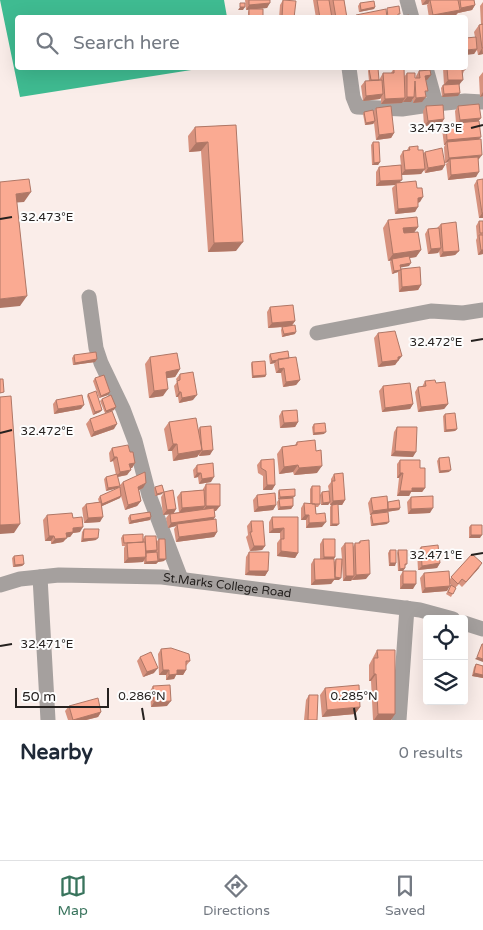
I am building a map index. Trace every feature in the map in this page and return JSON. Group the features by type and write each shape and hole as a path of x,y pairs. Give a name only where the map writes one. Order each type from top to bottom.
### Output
{"street":[{"path":"407,0 411,15"},
{"path":"348,70 353,97 357,107 402,108 465,101 483,102"},
{"path":"427,70 436,104"},
{"path":"88,297 96,348 135,441 148,494 181,578"},
{"path":"316,333 431,311 463,313 483,310"},
{"name":"St.Marks College Road","path":"0,584 59,575 181,578 407,608 436,615"},
{"path":"40,577 48,720"},
{"path":"399,720 407,608"},
{"path":"468,624 483,629"}],"shaded area":[{"path":"0,0 224,0 227,15 15,15 15,70 191,70 20,97"}],"building":[{"path":"249,0 270,0 270,3 249,5"},
{"path":"283,0 296,1 294,15 282,15"},
{"path":"317,0 329,0 332,15 320,15"},
{"path":"333,0 344,0 346,15 336,15"},
{"path":"430,0 458,0 460,10 433,15"},
{"path":"460,0 474,0 475,5 461,8"},
{"path":"374,1 375,7 361,10 360,3"},
{"path":"240,3 245,3 245,7 240,7"},
{"path":"399,6 400,14 388,15 387,8"},
{"path":"249,9 263,9 263,15 249,15"},
{"path":"386,9 387,15 356,15"},
{"path":"483,24 483,48 482,48 479,25"},
{"path":"476,37 477,49 468,50 468,38"},
{"path":"369,70 378,70 379,80 371,80"},
{"path":"394,70 404,70 405,98 385,99 383,73 394,73"},
{"path":"430,70 431,75 425,76 428,91 425,91 426,97 416,98 415,81 414,97 407,97 407,73 415,73 415,78 420,78 419,71"},
{"path":"447,70 462,70 463,80 448,80"},
{"path":"382,80 383,94 366,96 365,81"},
{"path":"459,84 460,93 444,94 443,85"},
{"path":"479,104 481,118 460,120 458,106"},
{"path":"443,105 444,119 428,121 426,106"},
{"path":"391,106 394,133 379,135 376,108"},
{"path":"373,110 375,121 366,123 364,112"},
{"path":"479,121 481,137 447,140 446,124"},
{"path":"236,125 243,242 214,243 208,142 196,143 195,127"},
{"path":"481,139 482,155 449,158 447,142"},
{"path":"373,142 379,142 380,162 374,163"},
{"path":"418,146 418,150 423,150 425,169 405,170 403,151 410,150 409,147"},
{"path":"442,148 445,165 428,168 425,152"},
{"path":"478,157 479,172 451,175 450,159"},
{"path":"401,165 402,180 380,181 379,167"},
{"path":"29,179 31,192 16,194 27,296 0,299 0,182"},
{"path":"483,179 483,213 482,213 477,180"},
{"path":"416,181 417,188 422,188 423,197 418,198 418,207 398,209 396,183"},
{"path":"417,217 418,227 403,228 404,233 418,232 421,250 393,254 388,220"},
{"path":"479,221 483,221 483,233 480,233"},
{"path":"456,222 459,251 443,252 441,224"},
{"path":"439,228 441,248 431,249 428,229"},
{"path":"479,235 483,235 483,250 481,250"},
{"path":"409,256 411,263 400,265 401,270 394,271 392,259"},
{"path":"420,267 421,285 402,287 401,269"},
{"path":"293,305 295,321 272,323 270,307"},
{"path":"295,325 296,332 284,334 282,327"},
{"path":"395,331 402,356 398,357 398,360 382,362 378,333"},
{"path":"288,351 289,358 272,361 270,354"},
{"path":"96,352 97,359 75,363 74,355"},
{"path":"177,353 180,369 166,372 168,389 154,391 150,357"},
{"path":"296,357 300,380 286,382 284,368 279,369 278,359"},
{"path":"265,361 266,375 253,376 252,362"},
{"path":"193,372 197,395 182,398 177,381 180,380 180,374"},
{"path":"104,375 110,392 101,396 95,378"},
{"path":"0,379 3,379 4,392 0,393"},
{"path":"435,380 436,383 445,382 448,404 421,407 418,387 426,386 425,381"},
{"path":"410,383 413,404 385,408 383,386"},
{"path":"96,391 102,410 95,412 88,394"},
{"path":"82,395 84,405 58,409 56,400"},
{"path":"111,395 116,407 106,411 102,399"},
{"path":"11,396 20,524 0,525 0,397"},
{"path":"297,410 298,422 284,423 282,411"},
{"path":"112,411 117,424 94,432 90,419"},
{"path":"455,413 457,429 446,430 445,414"},
{"path":"196,418 202,450 178,454 177,444 173,444 169,422"},
{"path":"325,423 326,432 314,433 314,424"},
{"path":"211,426 213,450 202,451 200,427"},
{"path":"397,427 417,427 416,452 395,451"},
{"path":"315,440 316,451 321,450 322,466 299,468 298,465 284,467 282,447 297,445 297,442"},
{"path":"128,445 130,452 133,452 135,463 129,464 131,470 120,472 117,457 114,457 112,448"},
{"path":"449,457 451,470 440,471 439,458"},
{"path":"274,459 275,485 267,485 266,471 261,468 261,460"},
{"path":"400,460 420,460 420,468 425,468 425,488 412,488 412,491 400,491 403,473 400,473"},
{"path":"213,463 214,477 202,479 201,473 197,473 197,465"},
{"path":"145,472 146,483 138,487 141,501 128,505 123,482"},
{"path":"343,473 345,500 333,501 332,481 335,481 334,474"},
{"path":"117,474 120,486 108,488 106,477"},
{"path":"206,484 220,484 220,506 206,506"},
{"path":"162,485 164,492 157,494 155,487"},
{"path":"312,486 320,486 320,504 312,504"},
{"path":"120,487 121,496 102,504 100,496"},
{"path":"295,489 295,496 280,497 279,490"},
{"path":"173,490 176,509 167,510 164,492"},
{"path":"204,490 205,506 182,508 181,492"},
{"path":"329,491 330,502 323,503 322,492"},
{"path":"275,493 276,505 258,507 257,495"},
{"path":"387,496 388,509 373,511 371,498"},
{"path":"433,496 433,508 411,509 411,497"},
{"path":"293,498 293,506 280,507 279,499"},
{"path":"399,500 400,508 388,509 388,502"},
{"path":"101,502 103,517 88,518 86,504"},
{"path":"304,503 315,504 316,514 325,513 326,522 309,523 309,515 305,515"},
{"path":"338,504 339,524 332,524 332,505"},
{"path":"214,508 215,517 171,523 170,514"},
{"path":"150,512 151,517 131,521 130,515"},
{"path":"388,512 389,522 373,524 371,514"},
{"path":"72,513 73,518 82,517 83,527 73,528 73,532 66,533 67,538 55,539 54,536 49,536 47,515"},
{"path":"272,517 298,517 298,553 281,551 281,539 284,539 284,528 273,529"},
{"path":"216,519 217,532 179,537 177,524"},
{"path":"251,521 263,521 265,546 254,546 250,532 252,532"},
{"path":"471,525 482,525 482,535 471,535"},
{"path":"84,529 99,529 98,538 83,539"},
{"path":"143,534 143,542 124,543 123,535"},
{"path":"145,536 156,536 157,550 146,551"},
{"path":"159,539 165,539 166,559 159,559"},
{"path":"323,539 335,539 335,557 324,557"},
{"path":"369,540 370,574 356,575 355,543"},
{"path":"145,542 146,557 128,558 127,543"},
{"path":"345,543 353,543 354,576 346,576"},
{"path":"438,545 440,563 422,566 421,547"},
{"path":"390,550 396,550 396,563 390,563"},
{"path":"398,550 407,550 407,564 405,564 405,568 400,569"},
{"path":"157,552 158,561 146,562 146,553"},
{"path":"249,552 269,552 268,571 249,571"},
{"path":"472,554 482,563 466,582 462,579 458,584 451,577"},
{"path":"23,555 24,564 15,565 14,556"},
{"path":"314,559 334,559 335,579 315,580"},
{"path":"336,559 342,559 341,578 335,577"},
{"path":"403,571 416,571 416,584 403,584"},
{"path":"449,571 450,586 425,588 424,573"},
{"path":"451,585 456,588 453,594 448,592"},
{"path":"483,644 483,659 477,657"},
{"path":"171,648 189,654 190,661 186,661 186,670 177,670 177,674 169,675 169,670 163,670 161,649"},
{"path":"377,650 395,650 395,714 378,714 376,674 374,674 374,658 378,658"},
{"path":"151,652 158,668 147,672 140,657"},
{"path":"476,664 483,666 483,675 474,673"},
{"path":"170,685 171,701 154,702 153,686"},
{"path":"359,685 360,707 327,710 325,688"},
{"path":"309,695 318,695 317,720 308,720"},
{"path":"98,698 101,712 73,720 69,706"}]}
